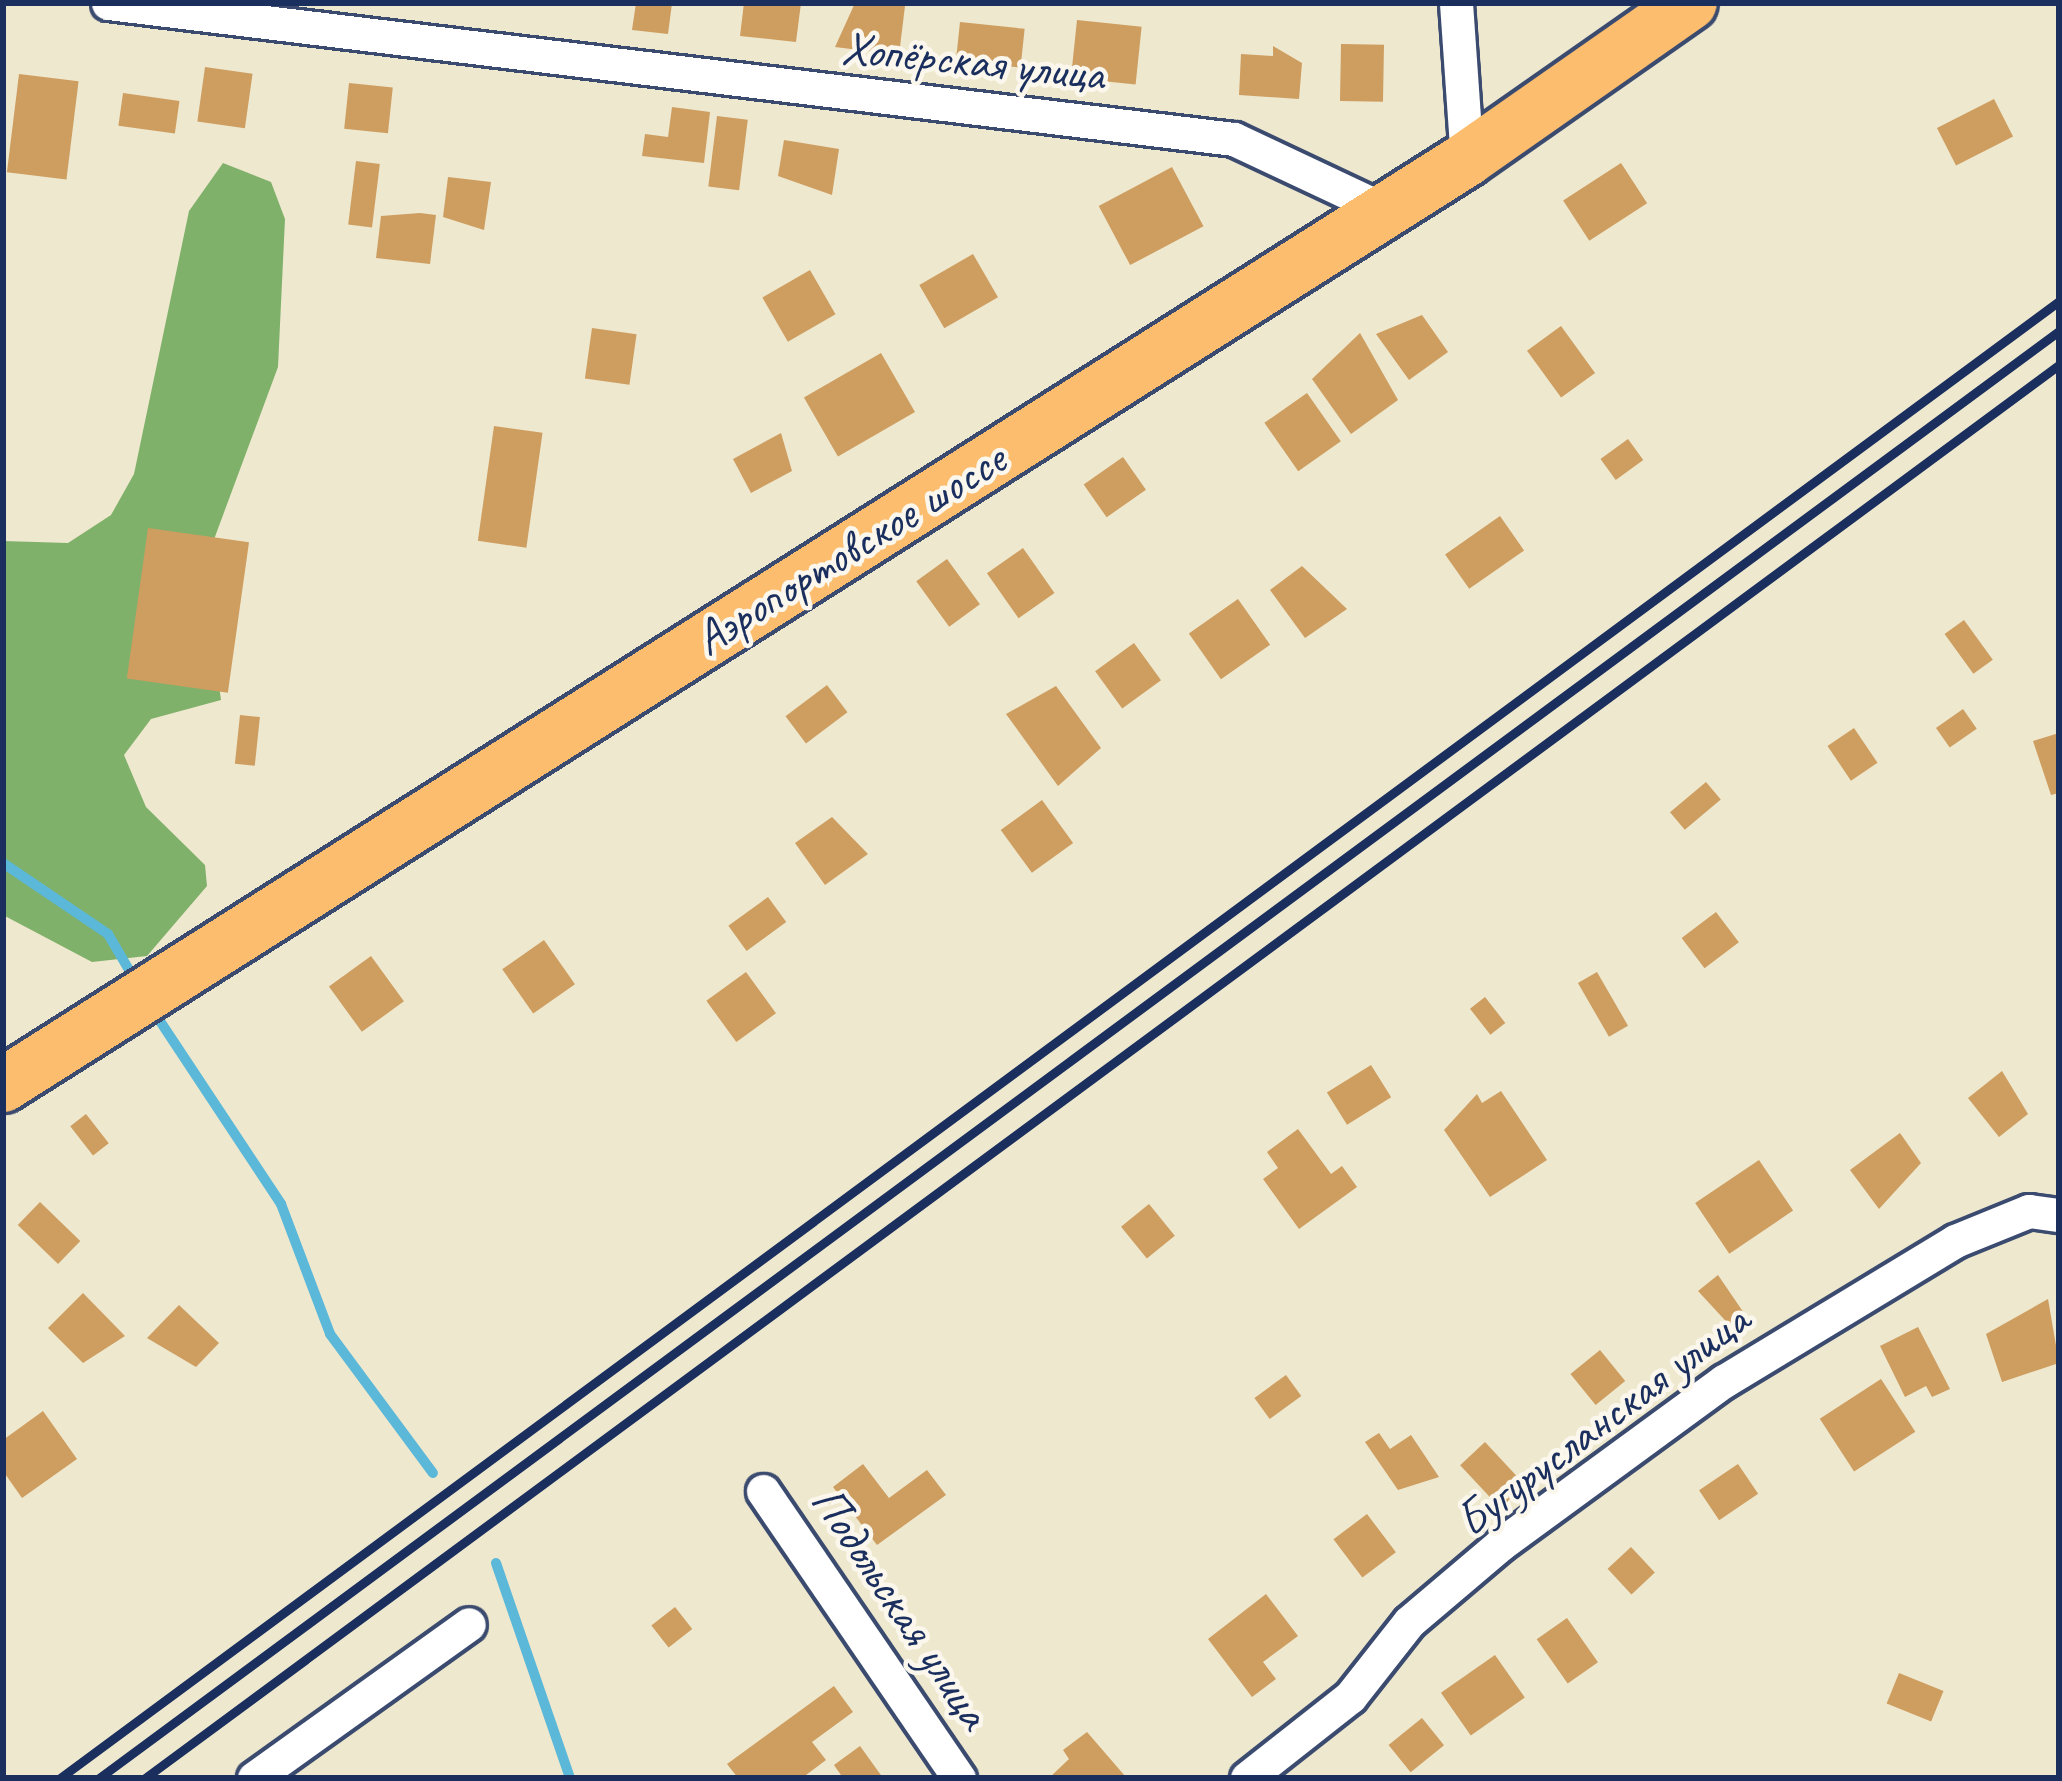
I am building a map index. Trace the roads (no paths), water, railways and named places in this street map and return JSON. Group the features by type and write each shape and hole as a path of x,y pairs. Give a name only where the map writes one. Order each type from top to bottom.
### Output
{"main road":[{"name":"Аэропортовское шоссе","path":"3,1085 1467,159 1690,3"}],"street":[{"name":"Хопёрская улица","path":"108,3 1234,139 1385,210"},
{"path":"1456,3 1467,159"},
{"name":"Бугурусланская улица","path":"1247,1778 1349,1696 1409,1622 1501,1544 1724,1381 1955,1241 2029,1211 2059,1215"},
{"name":"Подольская улица","path":"763,1491 959,1778"},
{"path":"254,1778 469,1624"}],"waterway":[{"path":"3,863 108,934 136,982"},
{"path":"152,1009 281,1204 330,1334 433,1473"},
{"path":"496,1563 570,1778"}],"railway":[{"path":"60,1778 2059,301"},
{"path":"99,1778 2059,331"},
{"path":"145,1778 2059,365"}]}
